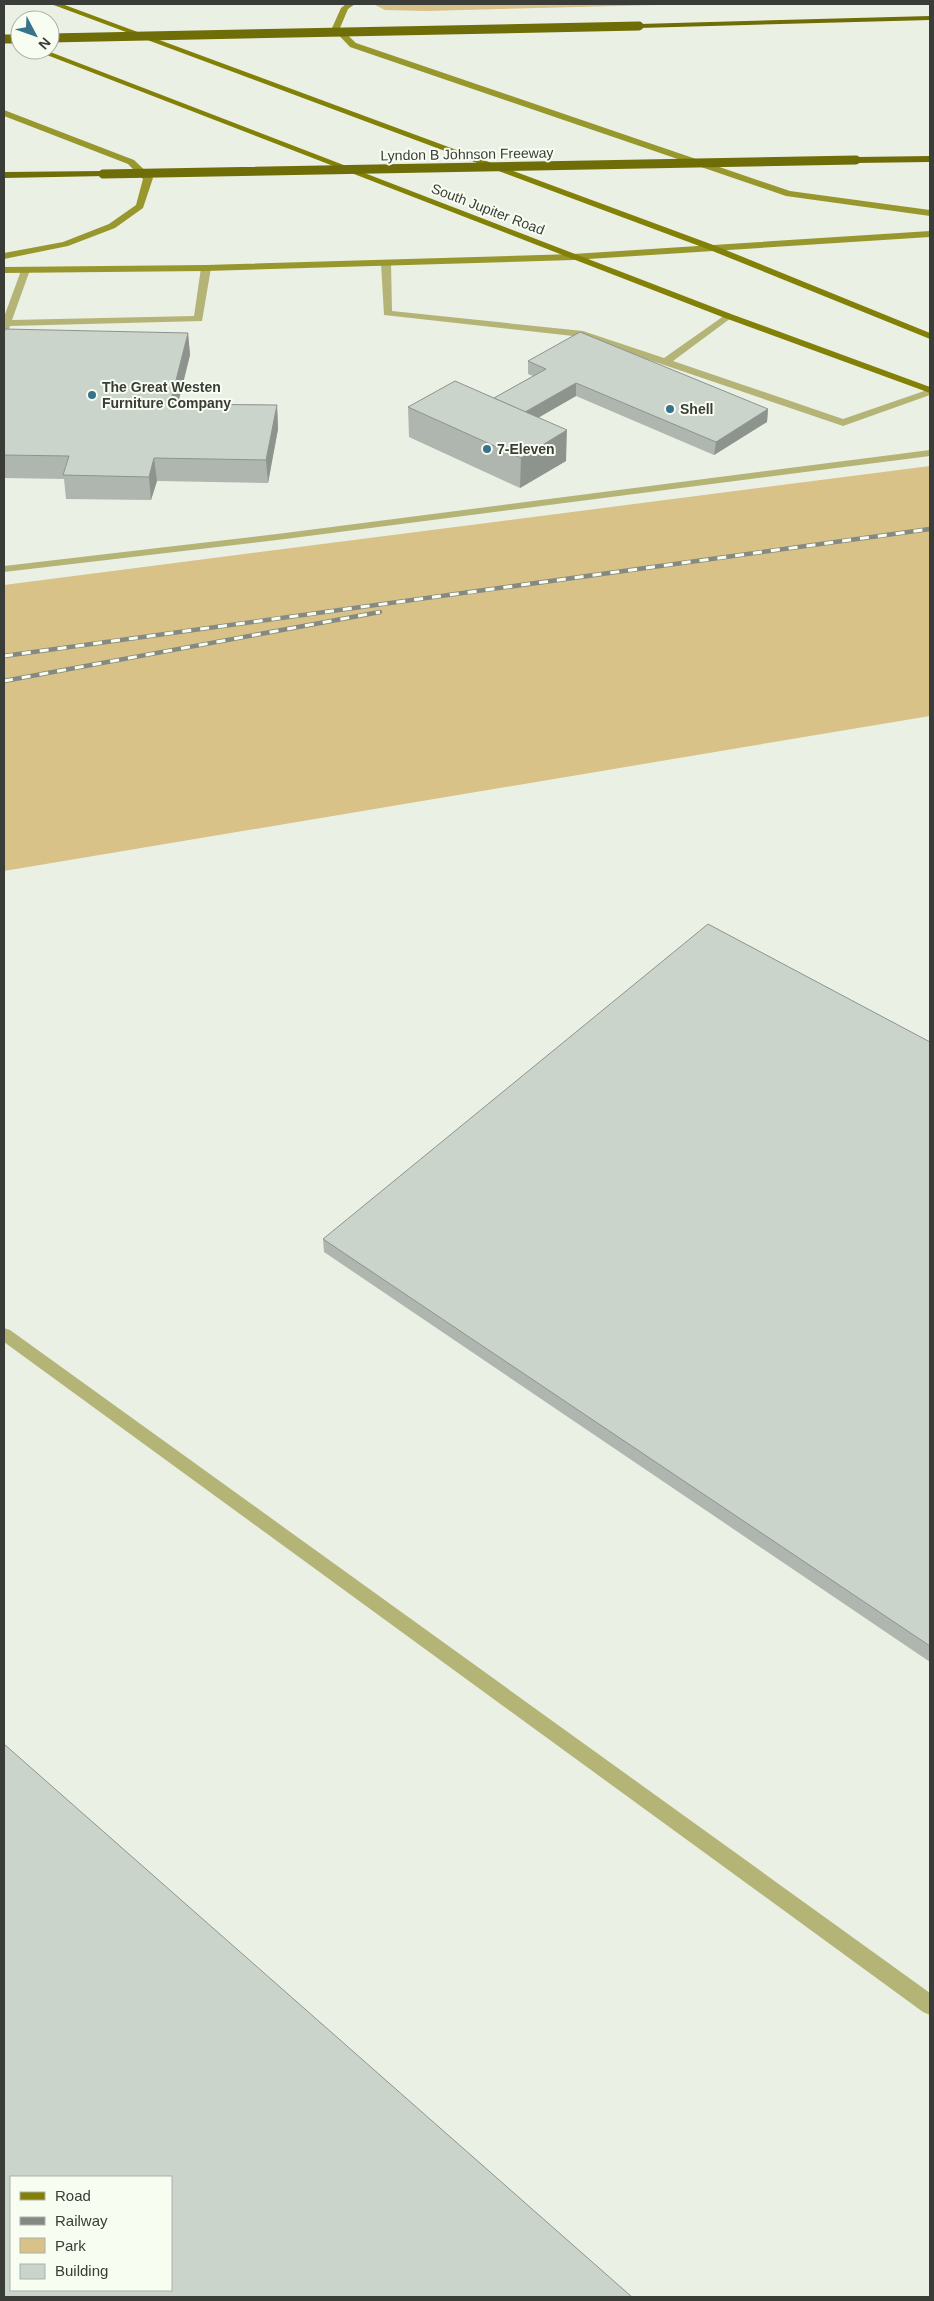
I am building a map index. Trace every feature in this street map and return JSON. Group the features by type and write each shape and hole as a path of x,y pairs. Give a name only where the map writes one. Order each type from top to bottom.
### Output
{"highway":[{"path":"60,38 930,18"},
{"name":"Lyndon B Johnson Freeway","path":"4,175 930,158"}],"main road":[{"path":"55,4 713,248 930,336"},
{"path":"351,4 345,8 336,28 353,44 789,194 930,213"},
{"name":"South Jupiter Road","path":"60,59 573,257 930,391"},
{"path":"4,113 132,162 148,178 140,206 112,226 65,244 4,256"},
{"path":"4,270 206,268 573,257 930,234"}],"lane":[{"path":"386,263 387,313 582,334 843,423 930,391"},
{"path":"25,270 5,327 199,319 206,268"},
{"path":"666,362 728,316"},
{"path":"4,569 285,536 930,453"},
{"path":"4,1334 930,2005"}],"green space":[{"path":"696,4 426,11 385,10 375,5"},
{"path":"930,466 930,716 4,871 4,585"}],"building":[{"name":"The Great Westen Furniture Company","path":"5,329 188,333 170,404 277,405 266,460 154,458 149,477 63,475 69,456 4,455"},
{"name":"Shell","path":"580,332 768,409 716,442 576,383 525,412 494,398 546,369 528,361"},
{"path":"455,381 567,430 521,458 408,407"},
{"path":"708,924 930,1042 930,1646 323,1239"},
{"path":"4,1744 632,2297 4,2297"}],"railway":[{"path":"4,656 930,529"},
{"path":"4,681 380,612"}],"place":[{"name":"The Great Westen Furniture Company","path":"92,395"},
{"name":"Shell","path":"670,409"},
{"name":"7-Eleven","path":"487,449"}]}
